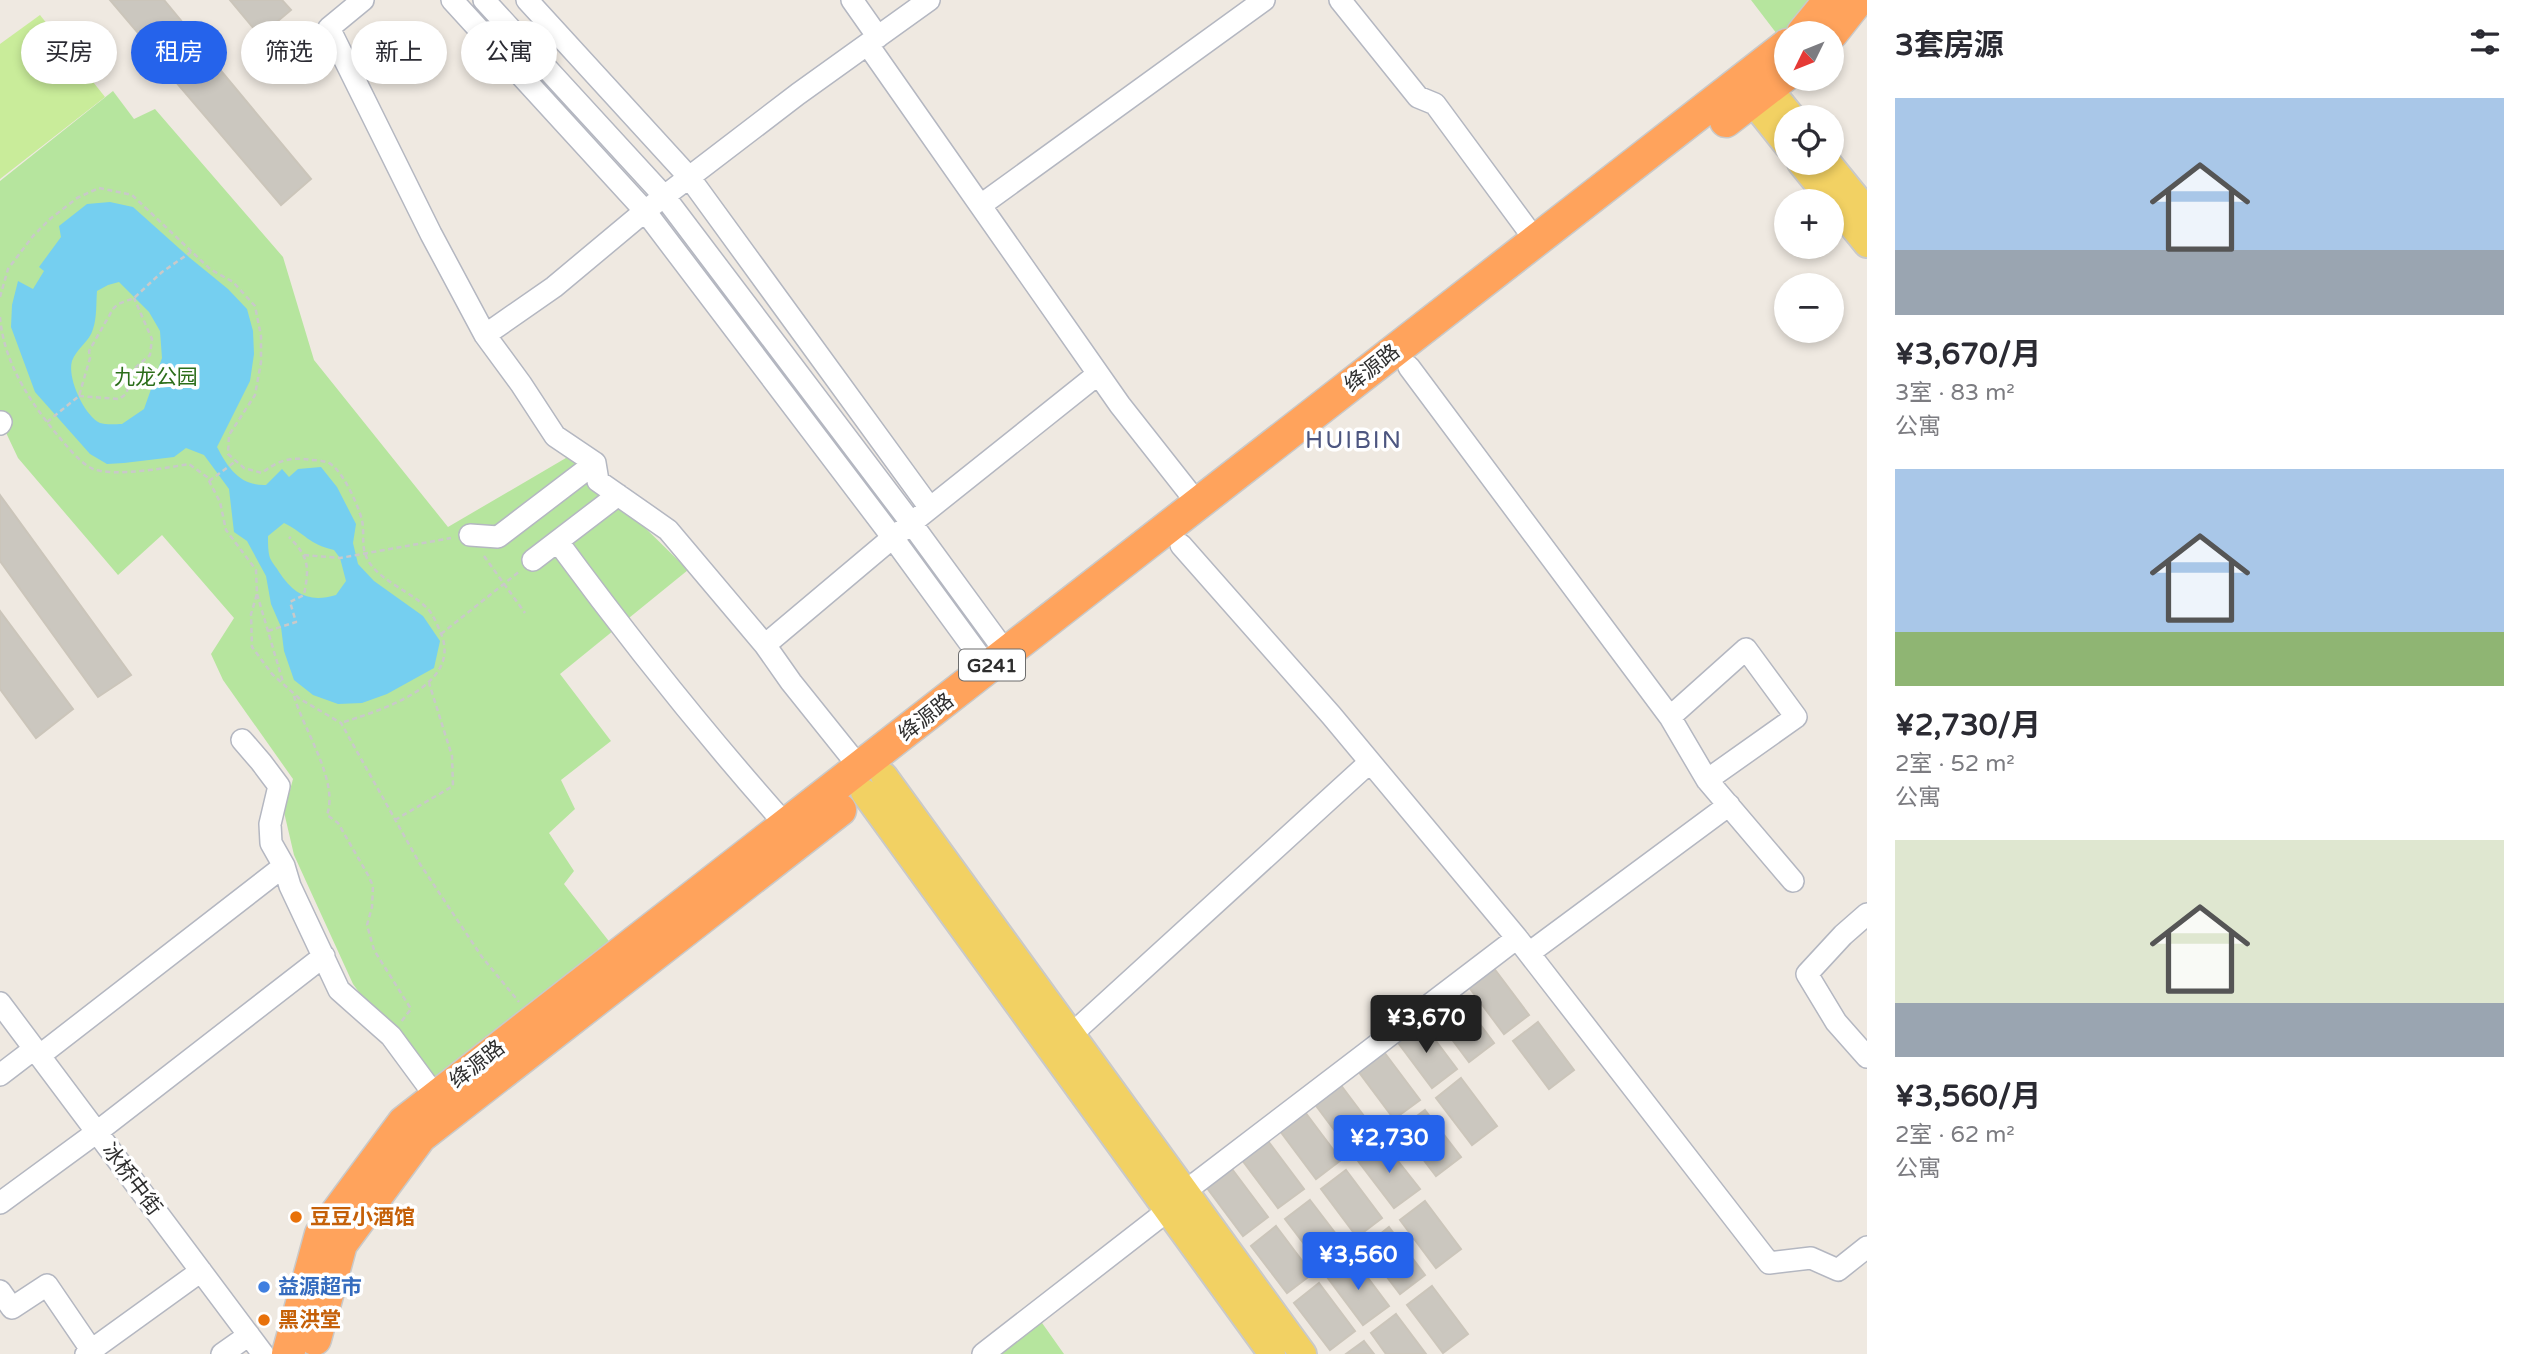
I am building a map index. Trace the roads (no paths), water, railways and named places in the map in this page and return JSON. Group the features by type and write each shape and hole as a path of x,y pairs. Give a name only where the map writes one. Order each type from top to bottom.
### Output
{"highway":[{"path":"1813,21 1830,0"},
{"path":"1841,21 1858,0"},
{"name":"绛源路","path":"311,1354 341,1244 420,1137 869,779 1181,545 1409,367 1760,83 1774,64"},
{"name":"绛源路","path":"288,1354 321,1234 404,1122 786,825 869,779 997,661 1536,241 1760,83"}],"main road":[{"path":"1760,83 1781,105"},
{"path":"1760,83 1774,115"},
{"path":"1811,175 1867,244"},
{"path":"1838,175 1867,211"},
{"path":"869,779 1062,1043 1188,1194 1303,1354"},
{"path":"1188,1194 1272,1354"}],"street":[{"path":"363,0 329,28 431,234 485,335 555,436 595,463 597,481 668,530 765,645 791,682 869,779"},
{"path":"452,0 645,211 893,538 997,661"},
{"path":"484,0 664,196 911,523 997,661"},
{"path":"852,0 873,41 981,205 1120,405 1198,504"},
{"path":"485,335 554,287 664,196 929,0"},
{"path":"981,205 1264,0"},
{"path":"1340,0 1418,97 1435,104 1536,241"},
{"path":"534,2 690,177 930,508"},
{"path":"1409,367 1670,717 1707,780 1793,881"},
{"path":"765,645 911,523 1098,374"},
{"path":"470,535 498,537 595,463"},
{"path":"533,560 618,495"},
{"path":"558,542 619,626 723,754 786,825"},
{"path":"1181,545 1370,762 1523,945 1769,1263 1811,1258 1838,1270 1867,1247"},
{"path":"1670,717 1746,649 1796,717 1707,780"},
{"path":"242,740 279,786 270,824 271,843 284,866 290,886 339,990 391,1036 436,1097"},
{"path":"1062,1043 1370,762"},
{"path":"983,1354 1188,1194 1523,945 1729,805"},
{"path":"0,1075 36,1052 284,866"},
{"path":"1867,914 1843,935 1807,974 1836,1022 1867,1057"},
{"path":"0,1203 97,1132 324,956"},
{"name":"冰桥中街","path":"0,1003 263,1354"},
{"path":"0,1291 12,1308 47,1285 91,1353 201,1272"},
{"path":"222,1354 249,1335"}],"water":[{"path":"110,202 133,207 228,289 247,309 253,331 254,354 250,381 217,447 236,474 257,485 266,485 282,469 289,477 298,469 321,467 337,487 356,524 353,543 358,564 374,581 423,616 440,641 434,668 387,694 362,703 338,704 313,695 294,680 284,651 281,627 271,604 266,576 247,541 234,532 229,489 204,455 186,448 174,457 107,464 90,454 35,392 11,327 12,305 18,281 33,289 44,271 39,267 61,237 59,226 87,204","holes":["119,282 149,312 160,331 162,358 144,409 122,424 105,424 94,419 83,404 74,386 71,368 74,357 93,329 97,291","284,523 313,542 334,550 340,558 346,581 336,595 318,598 303,595 285,580 270,558 268,550 268,536"]}],"place":[{"name":"豆豆小酒馆","path":"296,1217"},
{"name":"益源超市","path":"264,1287"},
{"name":"黑洪堂","path":"264,1320"}],"district":[{"name":"HUIBIN","path":"1354,440"}],"park label":[{"name":"九龙公园","path":"156,377"}]}
